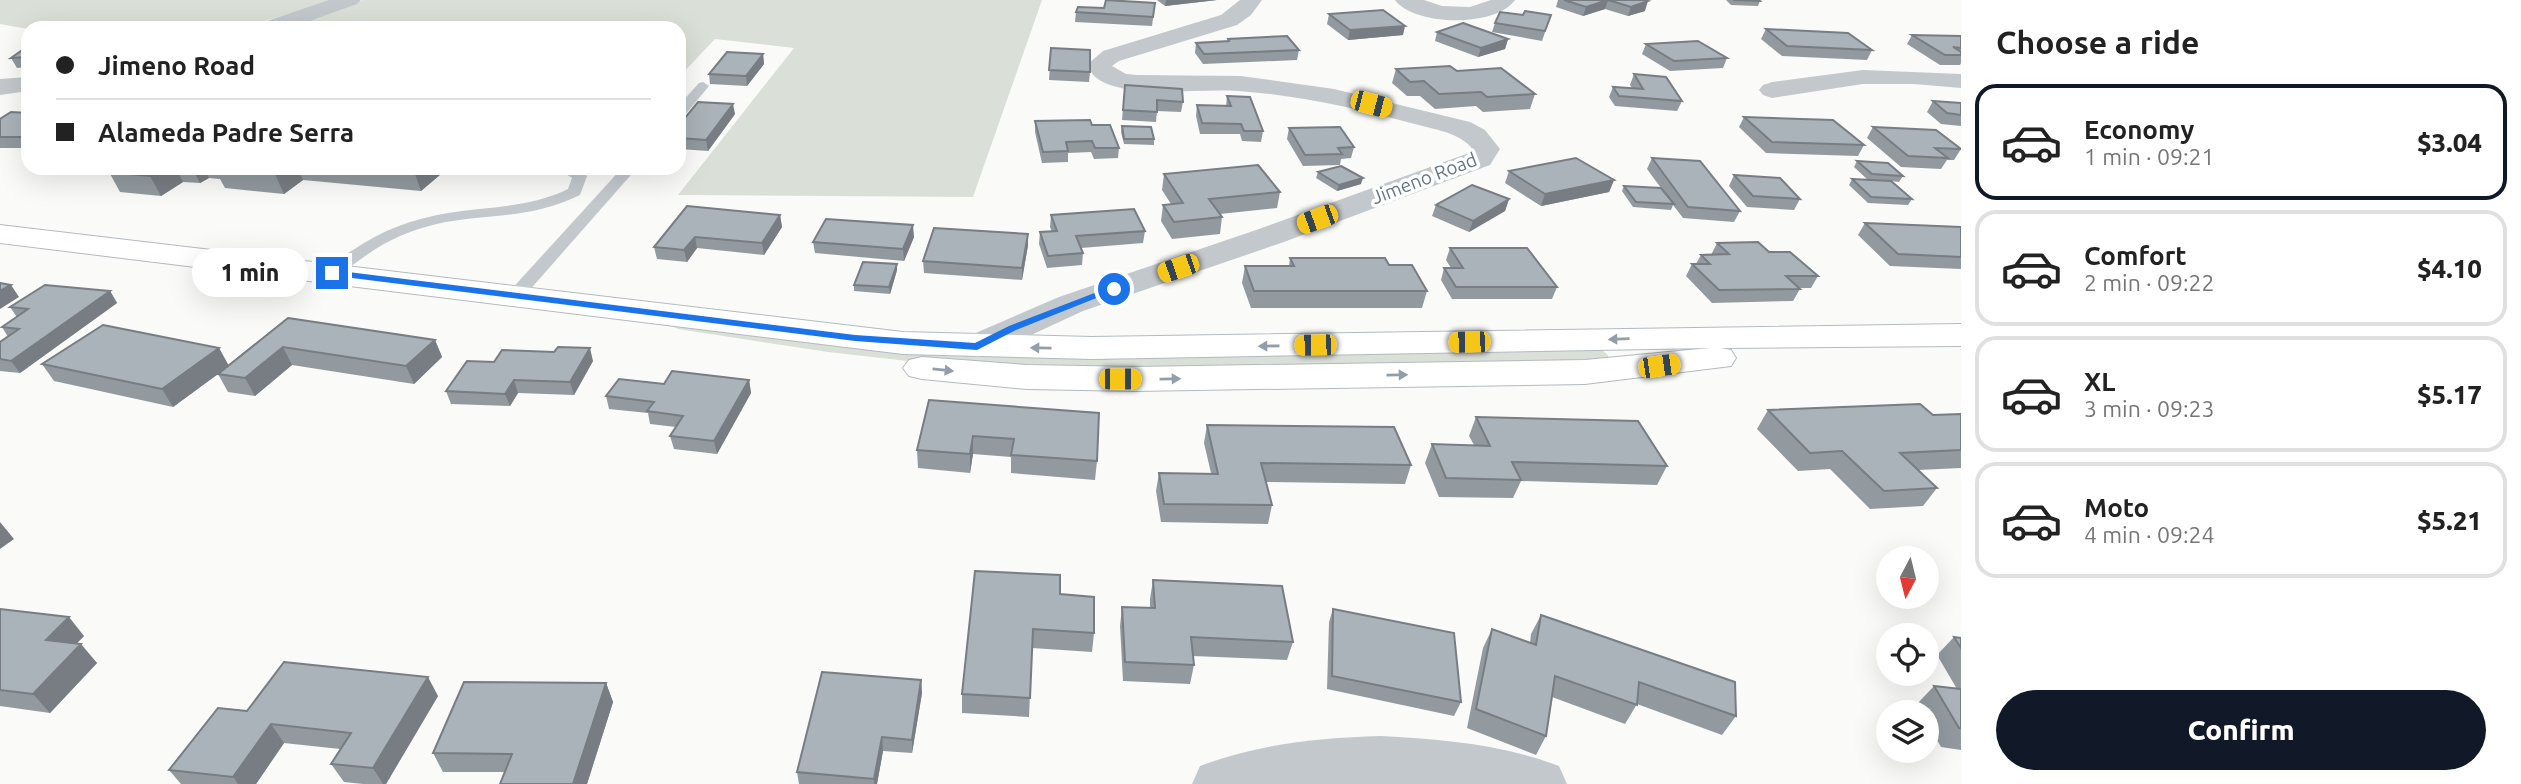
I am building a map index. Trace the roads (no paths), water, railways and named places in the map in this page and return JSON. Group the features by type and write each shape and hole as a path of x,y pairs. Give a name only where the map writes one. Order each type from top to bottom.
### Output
{"street":[{"path":"289,21 350,0"},
{"name":"Jimeno Road","path":"977,346 1071,304 1283,231 1456,168 1485,154 1486,149 1479,138 1461,128 1349,98 1262,84 1124,81 1101,69 1100,64 1111,56 1229,20 1251,0"},
{"path":"1406,0 1430,9 1462,13 1490,10 1504,0"},
{"path":"1772,90 1863,77 1961,81"},
{"path":"0,87 21,85"},
{"path":"0,234 862,339 977,346 1157,348 1687,337 1858,338 1961,335"},
{"path":"514,297 670,333 756,347 900,366 1072,378 1608,371 1858,338"},
{"path":"1220,784 1297,767 1388,760 1450,764 1539,784"}],"lane":[{"path":"686,105 704,86"},
{"path":"332,273 370,244 397,230 432,220 526,211 553,204 575,192 580,176 578,175"},
{"path":"514,297 624,175"}]}
